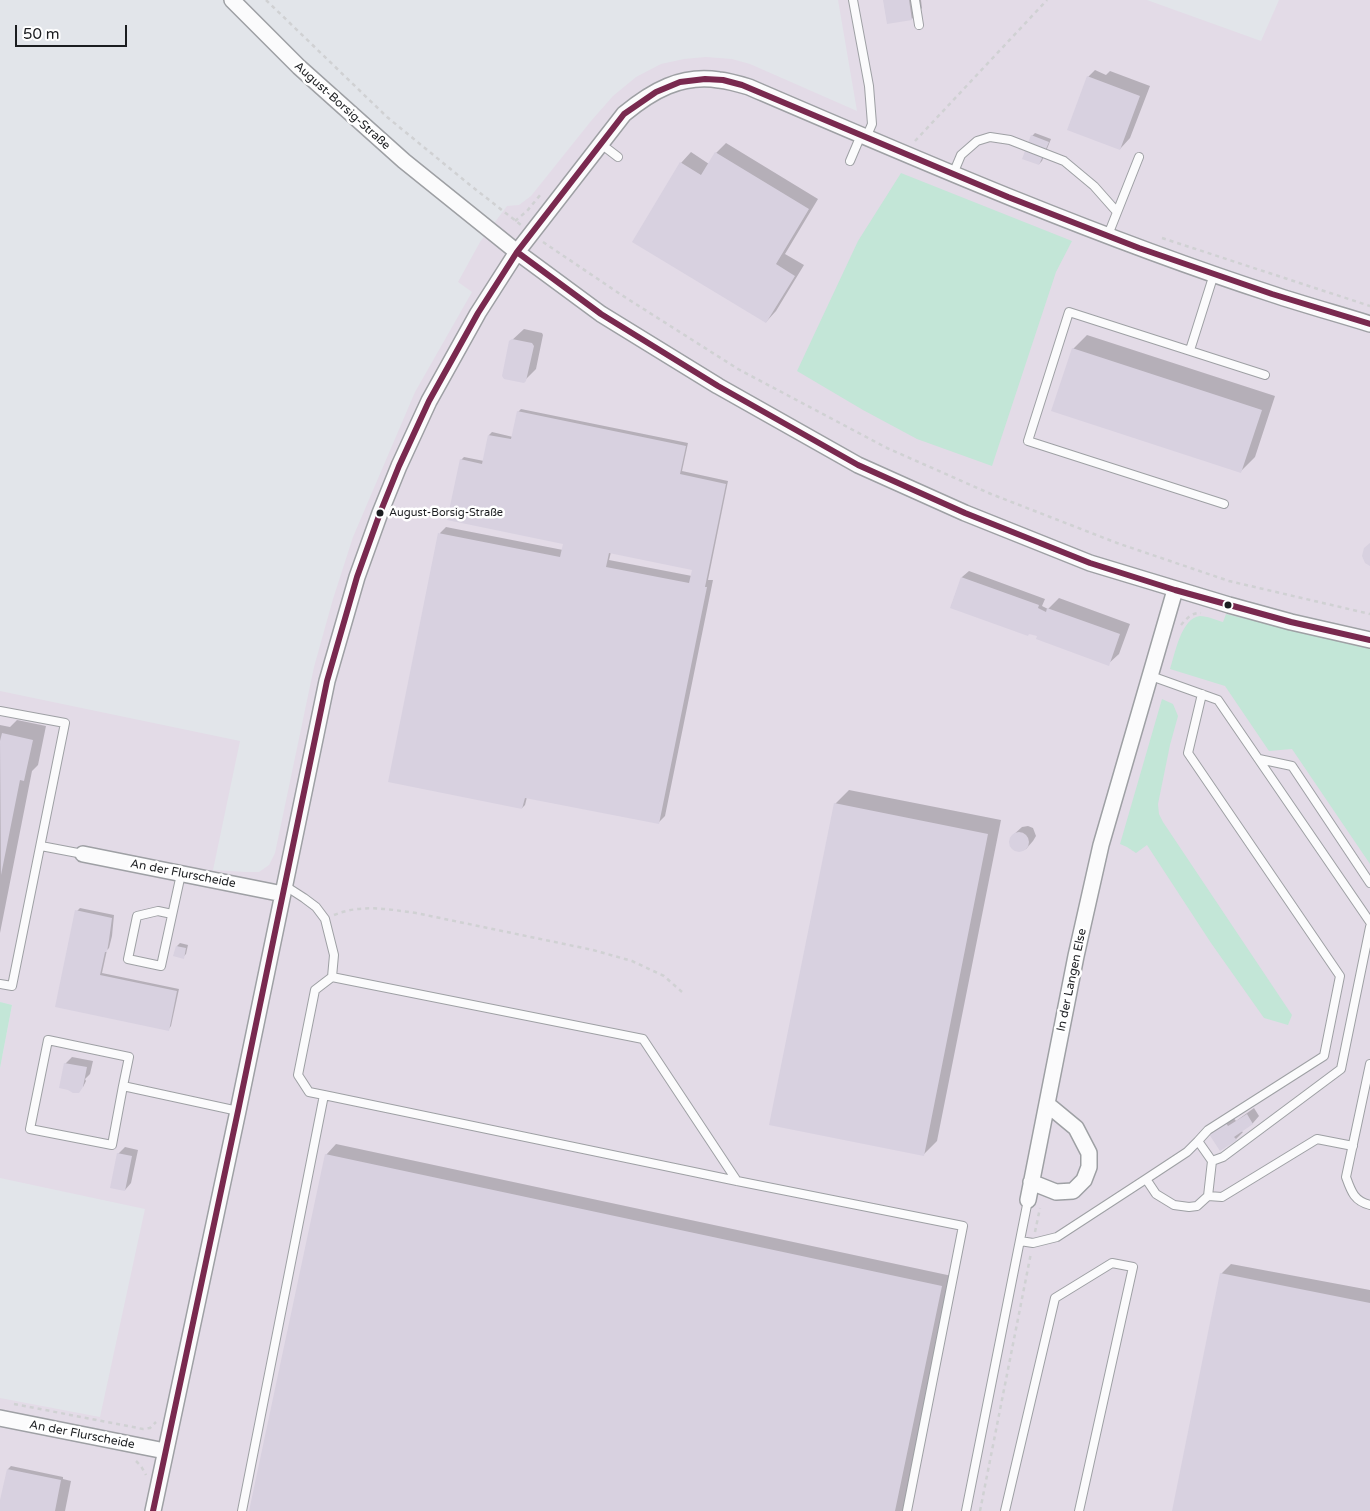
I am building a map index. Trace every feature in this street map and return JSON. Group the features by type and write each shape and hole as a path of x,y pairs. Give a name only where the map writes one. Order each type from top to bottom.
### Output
{"street":[{"name":"August-Borsig-Straße","path":"232,0 299,67 404,161 517,252 601,314 718,386 858,465 965,513 1090,563 1175,590 1291,622 1370,640"},
{"path":"152,1511 238,1111 327,681 357,577 399,466 429,401 478,313 517,252 624,114 660,88 694,79 720,80 749,87 908,156 1108,235 1214,274 1370,324"},
{"name":"In der Langen Else","path":"1028,1200 1038,1184 1047,1104 1076,956 1101,845 1175,590"},
{"name":"An der Flurscheide","path":"83,854 181,874 284,891"},
{"path":"1038,1184 1056,1192 1073,1192 1084,1180 1089,1167 1089,1153 1076,1128 1047,1104"},
{"name":"An der Flurscheide","path":"0,1418 165,1451"}],"lane":[{"path":"850,161 872,124 868,86 853,0"},
{"path":"915,0 919,25"},
{"path":"953,174 961,155 977,141 990,137 1010,140 1064,161 1094,186 1117,212"},
{"path":"601,144 618,157"},
{"path":"1108,235 1139,158"},
{"path":"1190,350 1214,274"},
{"path":"1224,504 1028,441 1069,312 1265,375"},
{"path":"1151,676 1218,700 1370,922"},
{"path":"1020,1241 1033,1244 1057,1237 1187,1152 1208,1130 1324,1056 1340,976 1188,754 1202,694"},
{"path":"0,711 66,723 12,986 0,984"},
{"path":"1259,759 1292,766 1370,883"},
{"path":"41,846 83,854"},
{"path":"172,914 158,911 137,916 128,959 161,966 181,874"},
{"path":"284,891 290,889 316,907 325,919 334,955 332,977 315,990 298,1075 309,1092 963,1226 907,1511"},
{"path":"1212,1161 1223,1157 1342,1069 1370,927"},
{"path":"332,977 643,1039 737,1181"},
{"path":"48,1040 129,1057 124,1086 112,1145 30,1129 48,1040"},
{"path":"1370,1064 1346,1177 1351,1193 1364,1203 1370,1205"},
{"path":"124,1086 238,1111"},
{"path":"242,1511 324,1095"},
{"path":"1208,1196 1222,1197 1316,1139 1353,1146"},
{"path":"1146,1179 1156,1194 1174,1205 1197,1206 1208,1196 1212,1161 1198,1141"},
{"path":"966,1511 1028,1200"},
{"path":"1005,1511 1055,1298 1112,1263 1133,1267 1079,1511"}],"path":[{"path":"266,0 387,117 470,185 550,247 738,369 887,448 1009,501 1117,543 1229,581 1370,614"},
{"path":"908,156 915,142 1047,0"},
{"path":"548,238 550,247"},
{"path":"1223,603 1229,581"},
{"path":"1179,632 1188,617 1197,613 1203,613"},
{"path":"325,919 341,912 360,908 416,913 594,950 632,962 664,976 682,992"},
{"path":"980,1511 1033,1244 1038,1184"},
{"path":"10,1403 143,1429 150,1428 158,1415"},
{"path":"133,1458 141,1466 146,1477"}],"shaded area":[{"path":"838,0 1147,0 1261,41 1279,0 1370,0 1370,1511 0,1511 0,1398 100,1417 145,1209 0,1178 0,1068 12,1005 0,1002 0,691 240,741 213,870 259,872 269,865 275,853 314,667 353,537 415,392 472,292 458,282 480,242 507,206 519,205 531,196 613,96 636,77 661,64 706,57 732,59 750,64 857,111"}],"green space":[{"path":"901,173 1072,241 1056,272 992,466 917,439 797,371 858,241"},
{"path":"1226,614 1370,649 1370,864 1292,749 1269,751 1225,686 1170,669 1183,630 1193,618 1200,616 1209,617 1223,622"},
{"path":"1162,699 1173,704 1178,716 1158,804 1159,814 1292,1015 1288,1025 1264,1018 1211,943 1147,845 1136,853 1120,844"},
{"path":"0,1002 12,1005 0,1068"}],"building":[{"path":"883,0 909,0 912,20 887,24"},
{"path":"1087,76 1140,96 1120,150 1067,130"},
{"path":"1031,135 1049,142 1039,165 1022,159"},
{"path":"715,152 809,209 776,264 795,276 766,323 632,242 680,162 701,175"},
{"path":"512,339 532,343 534,346 524,383 504,379 502,376 509,341"},
{"path":"1072,348 1262,410 1241,473 1051,411"},
{"path":"517,411 686,446 680,474 726,484 659,824 525,798 522,809 388,782 438,533 560,557 563,544 447,520 460,459 482,464 488,435 511,439","holes":["609,553 692,570 689,583 606,567"]},
{"path":"1370,543 1370,566 1365,563 1362,556 1364,548"},
{"path":"961,577 1039,605 1038,608 1046,612 1047,608 1120,634 1109,666 1036,639 1037,636 1029,634 1028,636 950,608"},
{"path":"2,733 33,740 24,781 20,780 1,875 0,741"},
{"path":"834,803 988,834 924,1156 769,1125"},
{"path":"1019,832 1026,835 1029,842 1026,849 1019,852 1012,849 1009,842 1012,835"},
{"path":"75,910 112,918 107,952 105,952 100,975 177,991 169,1031 55,1007"},
{"path":"176,946 186,948 184,959 173,956"},
{"path":"64,1063 87,1067 83,1087 79,1093 59,1088"},
{"path":"1247,1114 1253,1124 1234,1137 1237,1140 1220,1151 1209,1134 1226,1123 1228,1126"},
{"path":"117,1153 132,1156 125,1191 110,1188"},
{"path":"325,1154 942,1286 895,1511 249,1511"},
{"path":"1220,1273 1370,1303 1370,1511 1172,1511"},
{"path":"7,1469 61,1480 55,1511 0,1511 0,1500"}],"transit line":[{"path":"153,1511 327,681 357,577 399,466 429,401 478,313 517,252 624,114 656,92 680,82 705,79 723,80 742,85 1008,197 1139,248 1272,294 1370,324"},
{"path":"517,252 601,314 718,386 858,465 965,513 1090,563 1175,590 1291,622 1370,640"}],"place":[{"name":"August-Borsig-Straße","path":"380,513"}]}
